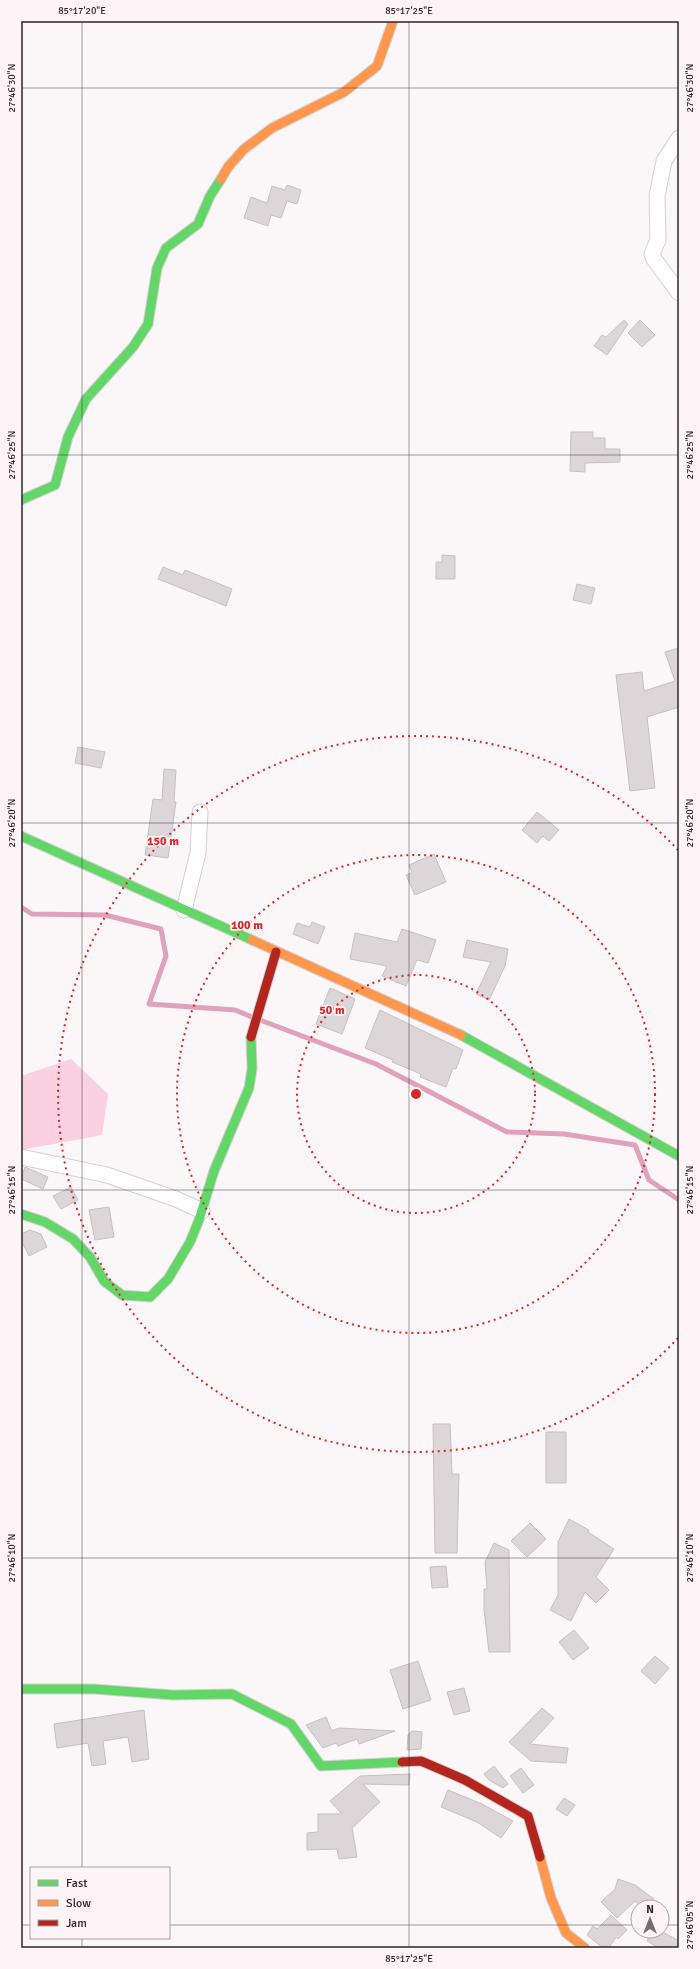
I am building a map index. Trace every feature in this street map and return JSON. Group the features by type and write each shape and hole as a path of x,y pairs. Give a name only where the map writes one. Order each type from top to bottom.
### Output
{"street":[{"path":"21,500 55,485 68,437 86,399 133,347 148,324 157,268 166,248 198,224 210,196 228,167 244,149 272,128 344,92 377,66 393,21"},
{"path":"679,138 664,161 657,196 658,240 652,254 654,259 679,293"},
{"path":"184,910 198,853 200,812"},
{"path":"21,836 276,952 402,1007 464,1037 679,1156"},
{"path":"21,1214 45,1222 72,1239 90,1257 104,1281 122,1295 150,1297 168,1279 190,1242 202,1211 214,1171 249,1088 252,1069 251,1035 276,952"},
{"path":"21,1156 107,1176 176,1199 202,1211"},
{"path":"21,1689 94,1689 173,1695 232,1694 291,1724 321,1766 421,1761 465,1780 528,1816 552,1898 566,1933 585,1948"}],"shaded area":[{"path":"71,1059 108,1094 102,1135 21,1150 21,1076"}],"building":[{"path":"287,185 301,190 297,204 287,201 281,218 271,215 268,226 244,218 251,197 267,203 272,186 285,190"},
{"path":"624,320 628,324 607,355 594,346 602,335 606,337"},
{"path":"640,320 655,335 642,347 628,333"},
{"path":"571,432 593,432 593,438 605,438 605,449 620,449 620,462 585,463 585,472 570,471"},
{"path":"442,555 455,556 455,579 436,579 436,562 442,562"},
{"path":"163,567 183,575 185,570 232,589 226,606 158,579"},
{"path":"577,584 595,588 591,604 573,600"},
{"path":"679,648 679,707 647,717 655,788 630,791 616,675 642,672 644,691 675,681 665,652"},
{"path":"78,747 105,752 101,768 75,763"},
{"path":"164,769 176,770 174,802 176,802 168,858 145,855 153,799 162,800"},
{"path":"537,812 559,830 549,841 543,836 537,843 522,830"},
{"path":"434,854 446,882 415,895 406,875 412,873 409,865"},
{"path":"312,922 325,927 318,944 293,934 297,923 310,927"},
{"path":"402,929 436,940 428,963 417,960 406,986 382,976 387,966 350,959 355,933 397,942"},
{"path":"467,940 508,949 505,966 489,1000 476,994 491,962 463,957"},
{"path":"330,988 355,999 342,1034 316,1024"},
{"path":"380,1010 463,1050 456,1069 453,1068 446,1087 420,1077 421,1074 392,1062 393,1060 365,1048"},
{"path":"25,1167 48,1177 43,1189 21,1179"},
{"path":"71,1187 78,1200 61,1209 53,1196"},
{"path":"109,1207 114,1237 95,1240 89,1210"},
{"path":"30,1230 41,1234 47,1247 29,1256 21,1240 21,1234"},
{"path":"433,1424 450,1424 452,1474 459,1474 457,1553 435,1553"},
{"path":"546,1432 566,1432 566,1483 546,1483"},
{"path":"569,1519 589,1530 588,1532 614,1549 596,1577 609,1590 596,1603 585,1592 571,1621 550,1610 558,1595 558,1542"},
{"path":"530,1523 546,1539 527,1557 511,1541"},
{"path":"494,1543 509,1550 510,1652 489,1652 484,1609 484,1589 487,1589 485,1562"},
{"path":"446,1566 448,1587 432,1588 430,1567"},
{"path":"574,1630 589,1648 573,1660 559,1642"},
{"path":"655,1656 669,1668 655,1684 641,1671"},
{"path":"418,1661 431,1700 403,1709 390,1670"},
{"path":"464,1688 470,1711 454,1715 447,1692"},
{"path":"542,1708 554,1718 530,1744 568,1748 566,1763 531,1761 509,1742"},
{"path":"144,1710 149,1759 132,1762 128,1737 103,1741 106,1764 92,1766 88,1743 57,1748 54,1724"},
{"path":"326,1717 332,1731 339,1728 395,1731 359,1744 357,1739 338,1746 336,1743 323,1748 306,1725"},
{"path":"412,1731 422,1732 421,1749 407,1750 408,1735"},
{"path":"494,1766 508,1784 503,1788 489,1780 484,1774"},
{"path":"521,1768 534,1785 523,1793 510,1776"},
{"path":"410,1774 409,1785 363,1784 380,1802 352,1828 357,1857 339,1859 337,1849 307,1850 307,1833 318,1832 318,1814 342,1814 330,1801 360,1776"},
{"path":"448,1790 482,1804 513,1821 501,1838 477,1822 441,1807"},
{"path":"564,1798 575,1805 567,1816 556,1809"},
{"path":"618,1879 635,1885 654,1899 630,1899 630,1906 617,1918 601,1902 615,1889"},
{"path":"611,1915 627,1930 618,1939 616,1937 609,1948 603,1948 587,1935 593,1926 597,1929"},
{"path":"670,1936 679,1941 679,1948 659,1948 647,1941 648,1939 670,1939"}],"waterway":[{"path":"21,907 32,914 105,915 161,929 166,956 149,1004 235,1010 252,1017"},
{"path":"260,1020 376,1064 507,1132 564,1134 635,1145 649,1180 679,1200"}],"traffic: fast":[{"path":"21,500 55,485 68,437 86,399 133,347 148,324 157,268 166,248 198,224 210,196 221,179"},
{"path":"21,836 252,940"},
{"path":"461,1035 679,1156"},
{"path":"21,1214 45,1222 73,1239 90,1257 104,1281 122,1295 150,1297 168,1279 190,1242 199,1220 214,1171 249,1088 252,1069 251,1037"},
{"path":"21,1689 94,1689 173,1695 232,1694 291,1724 321,1766 402,1762"}],"traffic: slow":[{"path":"221,179 228,167 244,149 272,128 344,92 377,66 393,21"},
{"path":"252,940 461,1035"},
{"path":"540,1857 551,1898 566,1933 585,1948"}],"traffic: jam":[{"path":"251,1037 276,952"},
{"path":"402,1762 421,1761 465,1780 528,1816 540,1857"}]}
